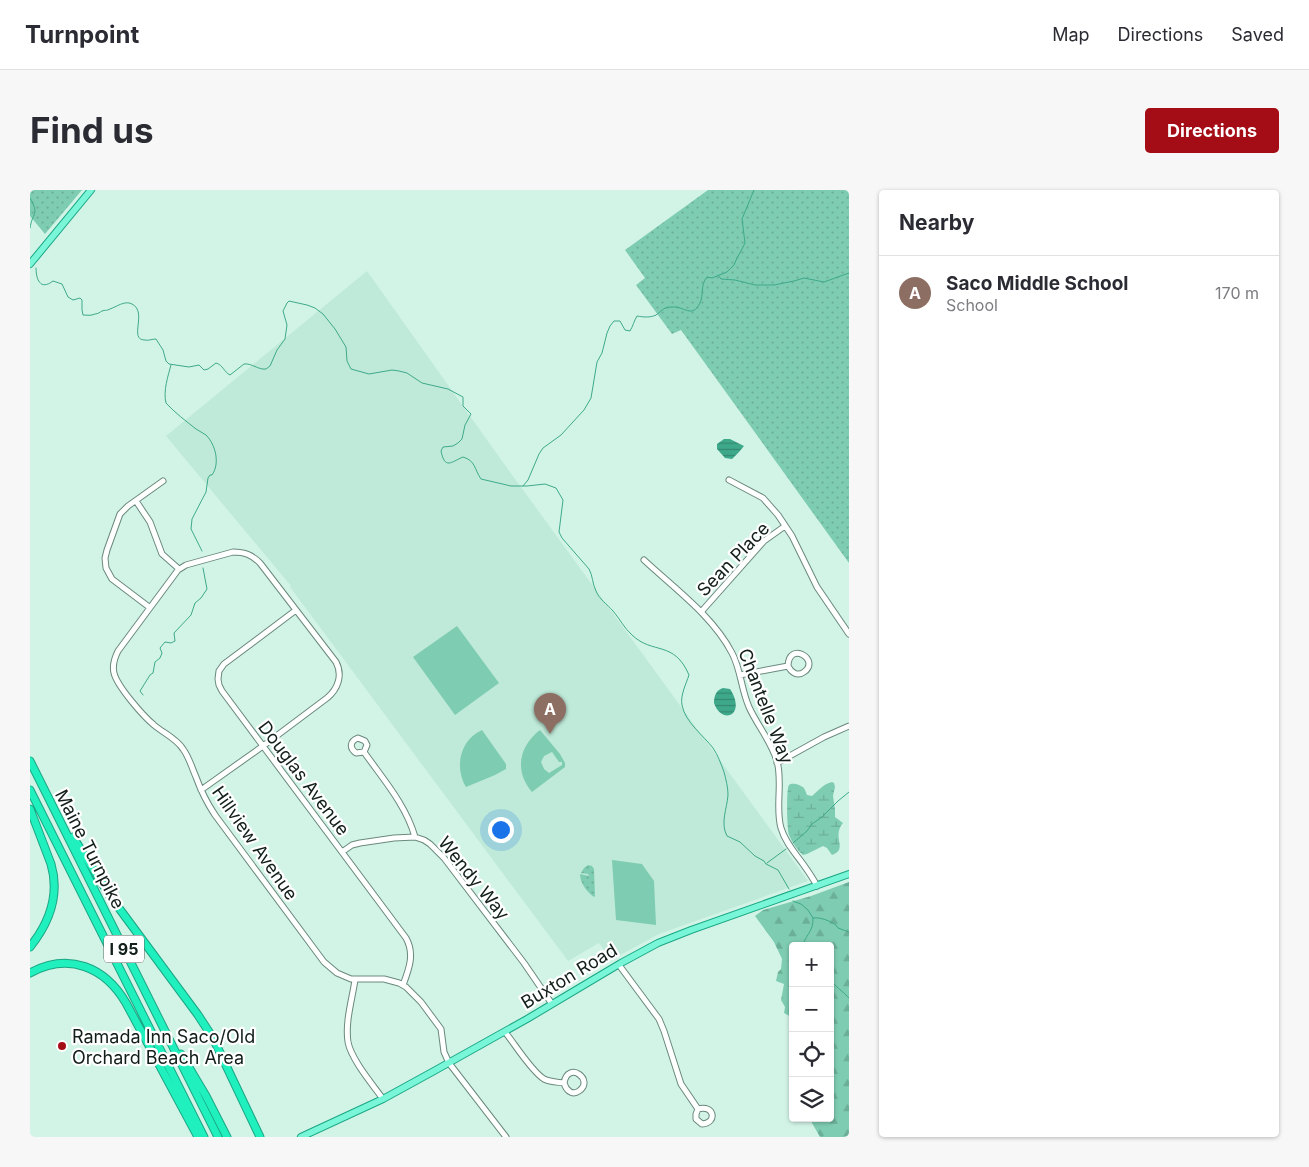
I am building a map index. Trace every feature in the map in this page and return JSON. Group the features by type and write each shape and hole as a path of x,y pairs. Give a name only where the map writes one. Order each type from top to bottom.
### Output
{"highway":[{"name":"Maine Turnpike","path":"30,762 218,1137"},
{"name":"Maine Turnpike","path":"30,790 204,1137"},
{"path":"47,795 110,896 213,1038 260,1137"},
{"path":"30,809 53,872 54,891 54,901 48,916 38,937 30,947"},
{"path":"30,973 49,965 71,964 95,971 112,983 126,1004 198,1137"},
{"path":"156,1012 199,1083 227,1137"}],"main road":[{"path":"30,264 91,190"},
{"name":"Buxton Road","path":"301,1137 383,1099 505,1032 652,946 849,874"}],"street":[{"path":"729,480 763,498 772,508 792,536 817,586 849,634"},
{"path":"150,607 112,579 105,562 106,550 120,514 163,481"},
{"path":"136,501 150,522 162,554 179,569 186,565 234,552 253,556 336,662 340,674 335,690 327,698 201,790"},
{"name":"Sean Place","path":"701,612 764,541 785,526"},
{"name":"Chantelle Way","path":"644,560 714,625 736,660 743,692 749,708 772,748 778,763 781,830 817,886"},
{"name":"Hillview Avenue","path":"179,569 116,655 113,666 114,673 122,688 148,719 175,740 183,749 201,790 215,815 327,966 336,973 348,978 355,980 380,979 393,981 411,991 441,1029 444,1052 449,1063"},
{"name":"Douglas Avenue","path":"296,610 225,663 221,667 218,682 222,691 410,944 411,960 403,985"},
{"path":"798,653 804,655 808,661 808,667 800,674 791,671 788,666 791,656 798,653"},
{"path":"740,675 788,666"},
{"path":"778,763 816,741 849,726"},
{"path":"364,752 400,804 411,825 415,838"},
{"name":"Wendy Way","path":"342,852 352,845 394,838 415,838 430,844 444,858 524,962 552,1004"},
{"path":"619,964 659,1019 681,1084 698,1109"},
{"path":"355,980 348,1020 348,1043 359,1064 383,1099"},
{"path":"505,1032 538,1075 551,1082 564,1083"},
{"path":"449,1063 506,1137"},
{"path":"574,1072 580,1074 584,1083 579,1091 572,1092 566,1089 564,1083 567,1074 574,1072"}],"shaded area":[{"path":"367,271 502,461 808,881 659,934 611,960 599,943 568,961 291,586 166,436"},
{"path":"724,439 730,439 744,446 732,459 725,458 717,449 717,444"},
{"path":"723,688 730,689 735,698 736,705 735,711 727,716 718,710 714,703 716,694"}],"green space":[{"path":"30,190 82,190 45,234 30,216"},
{"path":"708,190 849,190 849,563 681,330 672,334 636,285 645,278 625,250"},
{"path":"457,626 499,683 455,715 413,657"},
{"path":"482,730 506,764 506,769 466,787 460,771 461,755 469,740"},
{"path":"540,730 560,754 565,767 532,792 523,776 521,759 527,743","holes":["552,752 559,762 562,762 562,765 549,773 544,769 541,762 544,756"]},
{"path":"832,782 835,787 833,796 835,817 843,823 839,833 839,849 832,855 823,846 803,855 793,843 788,832 787,801 789,785 801,786 807,795 812,796 823,786"},
{"path":"612,860 642,864 654,881 656,925 616,920"},
{"path":"588,865 594,869 594,897 584,887 580,877 580,874 589,876 588,874 581,873"},
{"path":"849,882 849,1137 820,1137 812,1122 834,1122 834,942 789,942 789,1016 784,1013 785,1007 781,1000 784,984 776,981 778,972 781,969 782,959 774,942 755,916 763,910 811,896"}],"waterway":[{"path":"523,486 528,480 543,448 561,435 584,410 591,398 597,362 602,353 607,333 614,321 620,321 625,330 630,331 637,316 654,316 663,309 670,307 677,307 688,311 694,310 700,303 707,277 712,278 727,272 734,265 745,243 742,219 754,190"},
{"path":"30,198 35,211 30,228"},
{"path":"36,268 38,280 42,284 49,284 53,281 62,284 68,297 73,300 80,298 82,300 83,315 97,314 124,303 132,304 138,313 138,336 140,339 156,339 169,364 189,367 199,365 204,370 216,363 230,375 244,364 266,369 270,366 277,350 285,339 287,325 283,311 289,301 315,308 323,314 346,347 347,361 351,369 369,374 392,370 399,371 407,373 422,383 448,389 463,397 463,406 471,414 465,425 462,439 453,446 443,447 441,451 444,461 449,463 463,457 473,463 481,479 511,486 545,484 556,488 563,500 559,532 589,569 599,597 632,635 648,645 670,652 683,664 689,675 683,694 682,705 690,723 715,751 724,772 728,792 724,821 727,836 740,842 755,856 778,870 789,889"},
{"path":"718,275 721,279 755,285 774,285 804,278 824,282 849,273"},
{"path":"171,365 165,389 166,403 184,420 206,435 216,455 216,466 212,475 208,478 206,492 192,519 191,529 202,551"},
{"path":"143,695 140,691 153,673 155,662 160,658 162,653 160,648 165,642 171,643 175,641 174,633 191,615 195,603 207,589 203,568"},
{"path":"793,843 849,792"},
{"path":"767,863 786,849"},
{"path":"793,901 801,904 813,918 828,921 838,928 849,932"},
{"path":"804,942 811,930 813,918"},
{"path":"834,984 849,998"}],"place":[{"name":"Saco Middle School","path":"550,734"},
{"name":"Ramada Inn Saco/Old Orchard Beach Area","path":"62,1046"}]}
